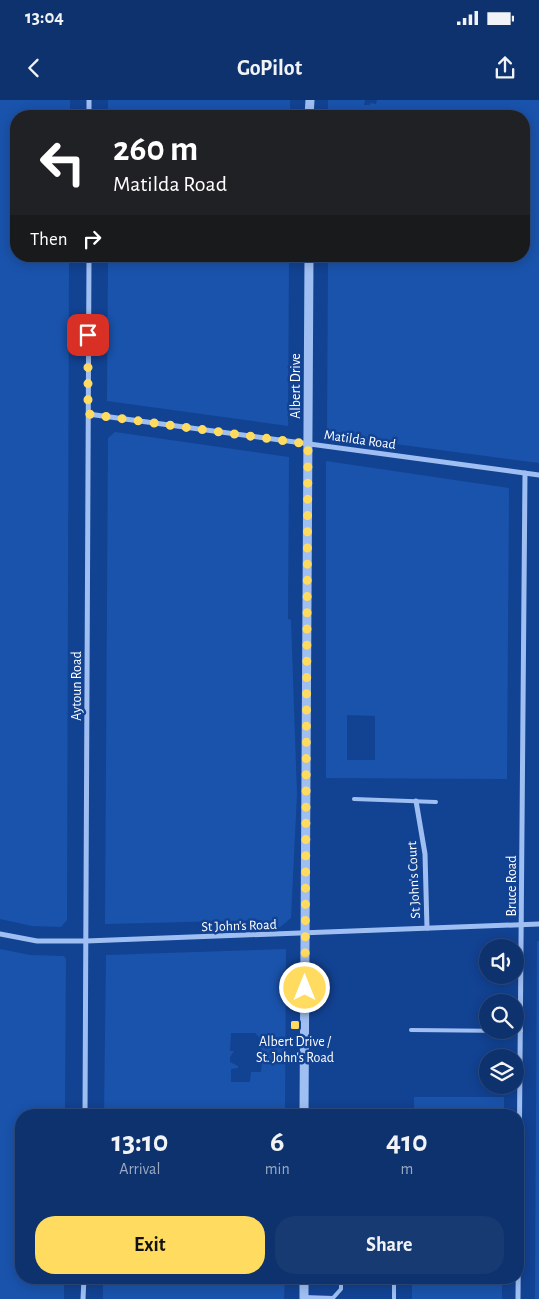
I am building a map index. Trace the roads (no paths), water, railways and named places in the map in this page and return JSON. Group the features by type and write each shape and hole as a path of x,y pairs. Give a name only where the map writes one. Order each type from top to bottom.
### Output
{"street":[{"name":"Aytoun Road","path":"85,1109 88,262"},
{"name":"Albert Drive","path":"304,1109 309,262"},
{"name":"Matilda Road","path":"88,414 539,475"},
{"name":"Bruce Road","path":"521,994 525,473"},
{"name":"St John's Court","path":"416,801 425,854 427,928"},
{"name":"St John's Road","path":"0,934 36,941 86,941 539,924"},
{"name":"Bruce Road","path":"520,1109 521,1039"},
{"path":"84,1284 84,1299"},
{"path":"304,1284 304,1298"},
{"name":"Bruce Road","path":"518,1284 518,1299"}],"lane":[{"path":"354,800 436,802"},
{"path":"411,1030 479,1031"},
{"path":"304,1298 333,1298 340,1290 340,1284"},
{"path":"394,1284 394,1298"}],"place":[{"name":"Albert Drive / St. John's Road","path":"295,1025"}]}
